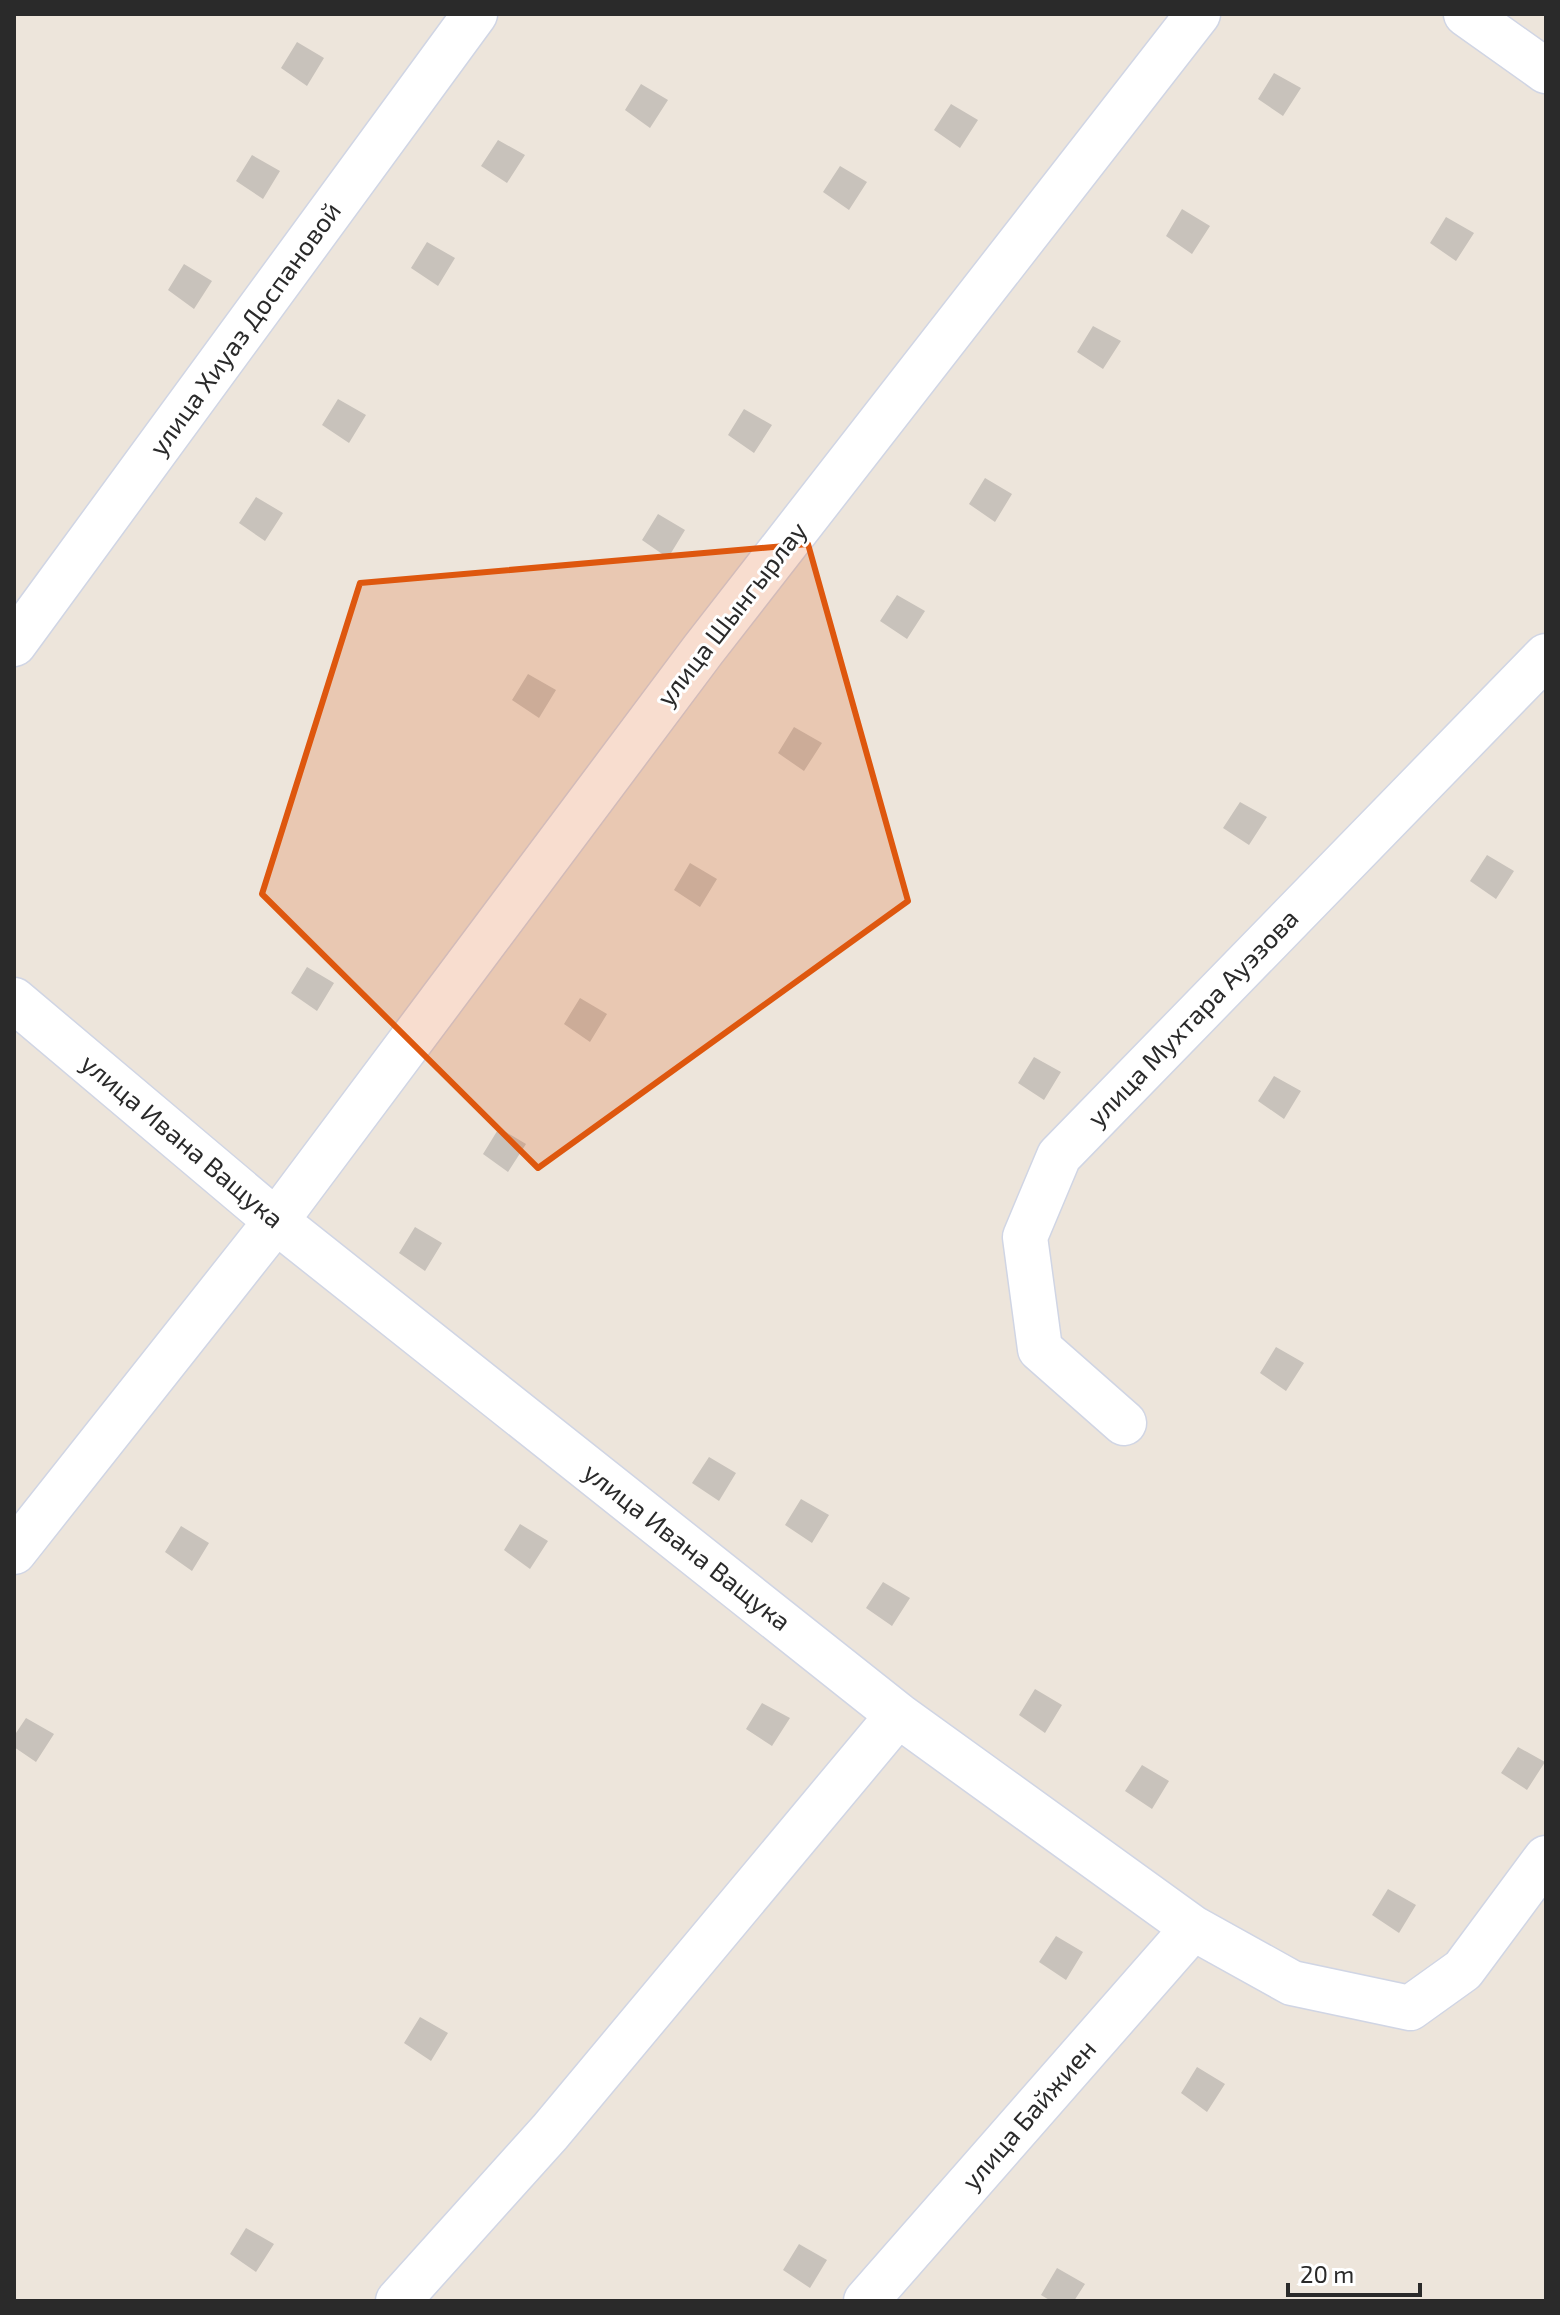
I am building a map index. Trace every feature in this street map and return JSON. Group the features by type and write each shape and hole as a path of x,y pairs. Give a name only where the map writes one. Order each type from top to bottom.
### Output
{"street":[{"name":"улица Хиуаз Доспановой","path":"14,644 475,14"},
{"name":"улица Шынгырлау","path":"14,1552 276,1221 703,650 1198,14"},
{"path":"1466,14 1546,71"},
{"name":"улица Мухтара Ауэзова","path":"1124,1423 1040,1349 1025,1237 1059,1156 1546,656"},
{"name":"улица Ивана Ващука","path":"14,1000 276,1221 898,1715 1193,1928 1292,1983 1410,2008 1463,1970 1546,1858"},
{"path":"398,2301 550,2132 898,1715"},
{"name":"улица Байжиен","path":"866,2301 1193,1928"}],"highlighted area":[{"path":"808,544 908,901 538,1168 262,894 360,583"}],"building":[{"path":"297,42 324,58 307,86 281,68"},
{"path":"1274,73 1301,88 1283,116 1258,99"},
{"path":"641,84 668,100 650,128 625,110"},
{"path":"951,104 978,120 960,148 934,130"},
{"path":"498,140 525,155 507,183 481,166"},
{"path":"252,155 280,171 263,199 236,181"},
{"path":"840,166 867,182 849,210 823,192"},
{"path":"1182,209 1210,226 1192,254 1166,236"},
{"path":"1446,217 1474,233 1456,261 1430,243"},
{"path":"427,242 455,258 438,286 411,268"},
{"path":"184,264 212,281 194,309 168,290"},
{"path":"1093,326 1121,341 1103,369 1077,352"},
{"path":"338,399 366,415 349,443 322,425"},
{"path":"744,409 772,425 754,453 728,435"},
{"path":"985,478 1012,494 995,522 969,504"},
{"path":"256,497 283,513 265,541 239,523"},
{"path":"658,514 685,530 668,558 642,540"},
{"path":"897,595 925,611 907,639 880,621"},
{"path":"528,674 556,690 539,718 512,700"},
{"path":"794,727 822,743 804,771 778,753"},
{"path":"1240,802 1267,817 1249,845 1223,828"},
{"path":"1487,855 1514,871 1496,899 1470,881"},
{"path":"690,863 717,879 700,907 674,890"},
{"path":"307,967 334,983 317,1011 291,993"},
{"path":"580,998 607,1014 590,1042 564,1024"},
{"path":"1034,1057 1061,1072 1044,1100 1018,1083"},
{"path":"1274,1076 1301,1091 1284,1119 1258,1101"},
{"path":"499,1128 526,1144 508,1172 483,1154"},
{"path":"415,1227 442,1243 425,1271 399,1253"},
{"path":"1276,1347 1304,1363 1286,1391 1260,1373"},
{"path":"709,1457 736,1473 719,1501 692,1483"},
{"path":"801,1499 829,1515 812,1543 785,1525"},
{"path":"520,1524 548,1541 530,1569 504,1550"},
{"path":"181,1526 209,1543 192,1571 165,1552"},
{"path":"883,1582 910,1598 892,1626 866,1608"},
{"path":"1035,1689 1062,1705 1045,1733 1019,1715"},
{"path":"762,1703 790,1718 772,1746 746,1729"},
{"path":"26,1718 54,1734 36,1762 14,1747 14,1736"},
{"path":"1518,1747 1545,1762 1527,1790 1501,1773"},
{"path":"1142,1765 1169,1781 1152,1809 1125,1791"},
{"path":"1388,1889 1416,1905 1399,1933 1372,1915"},
{"path":"1056,1936 1083,1952 1066,1980 1039,1962"},
{"path":"420,2017 448,2033 431,2061 404,2043"},
{"path":"1197,2067 1225,2084 1207,2112 1181,2093"},
{"path":"246,2228 274,2244 256,2272 230,2254"},
{"path":"799,2244 827,2260 810,2288 783,2270"},
{"path":"1057,2268 1085,2284 1074,2301 1051,2301 1041,2295"}]}
